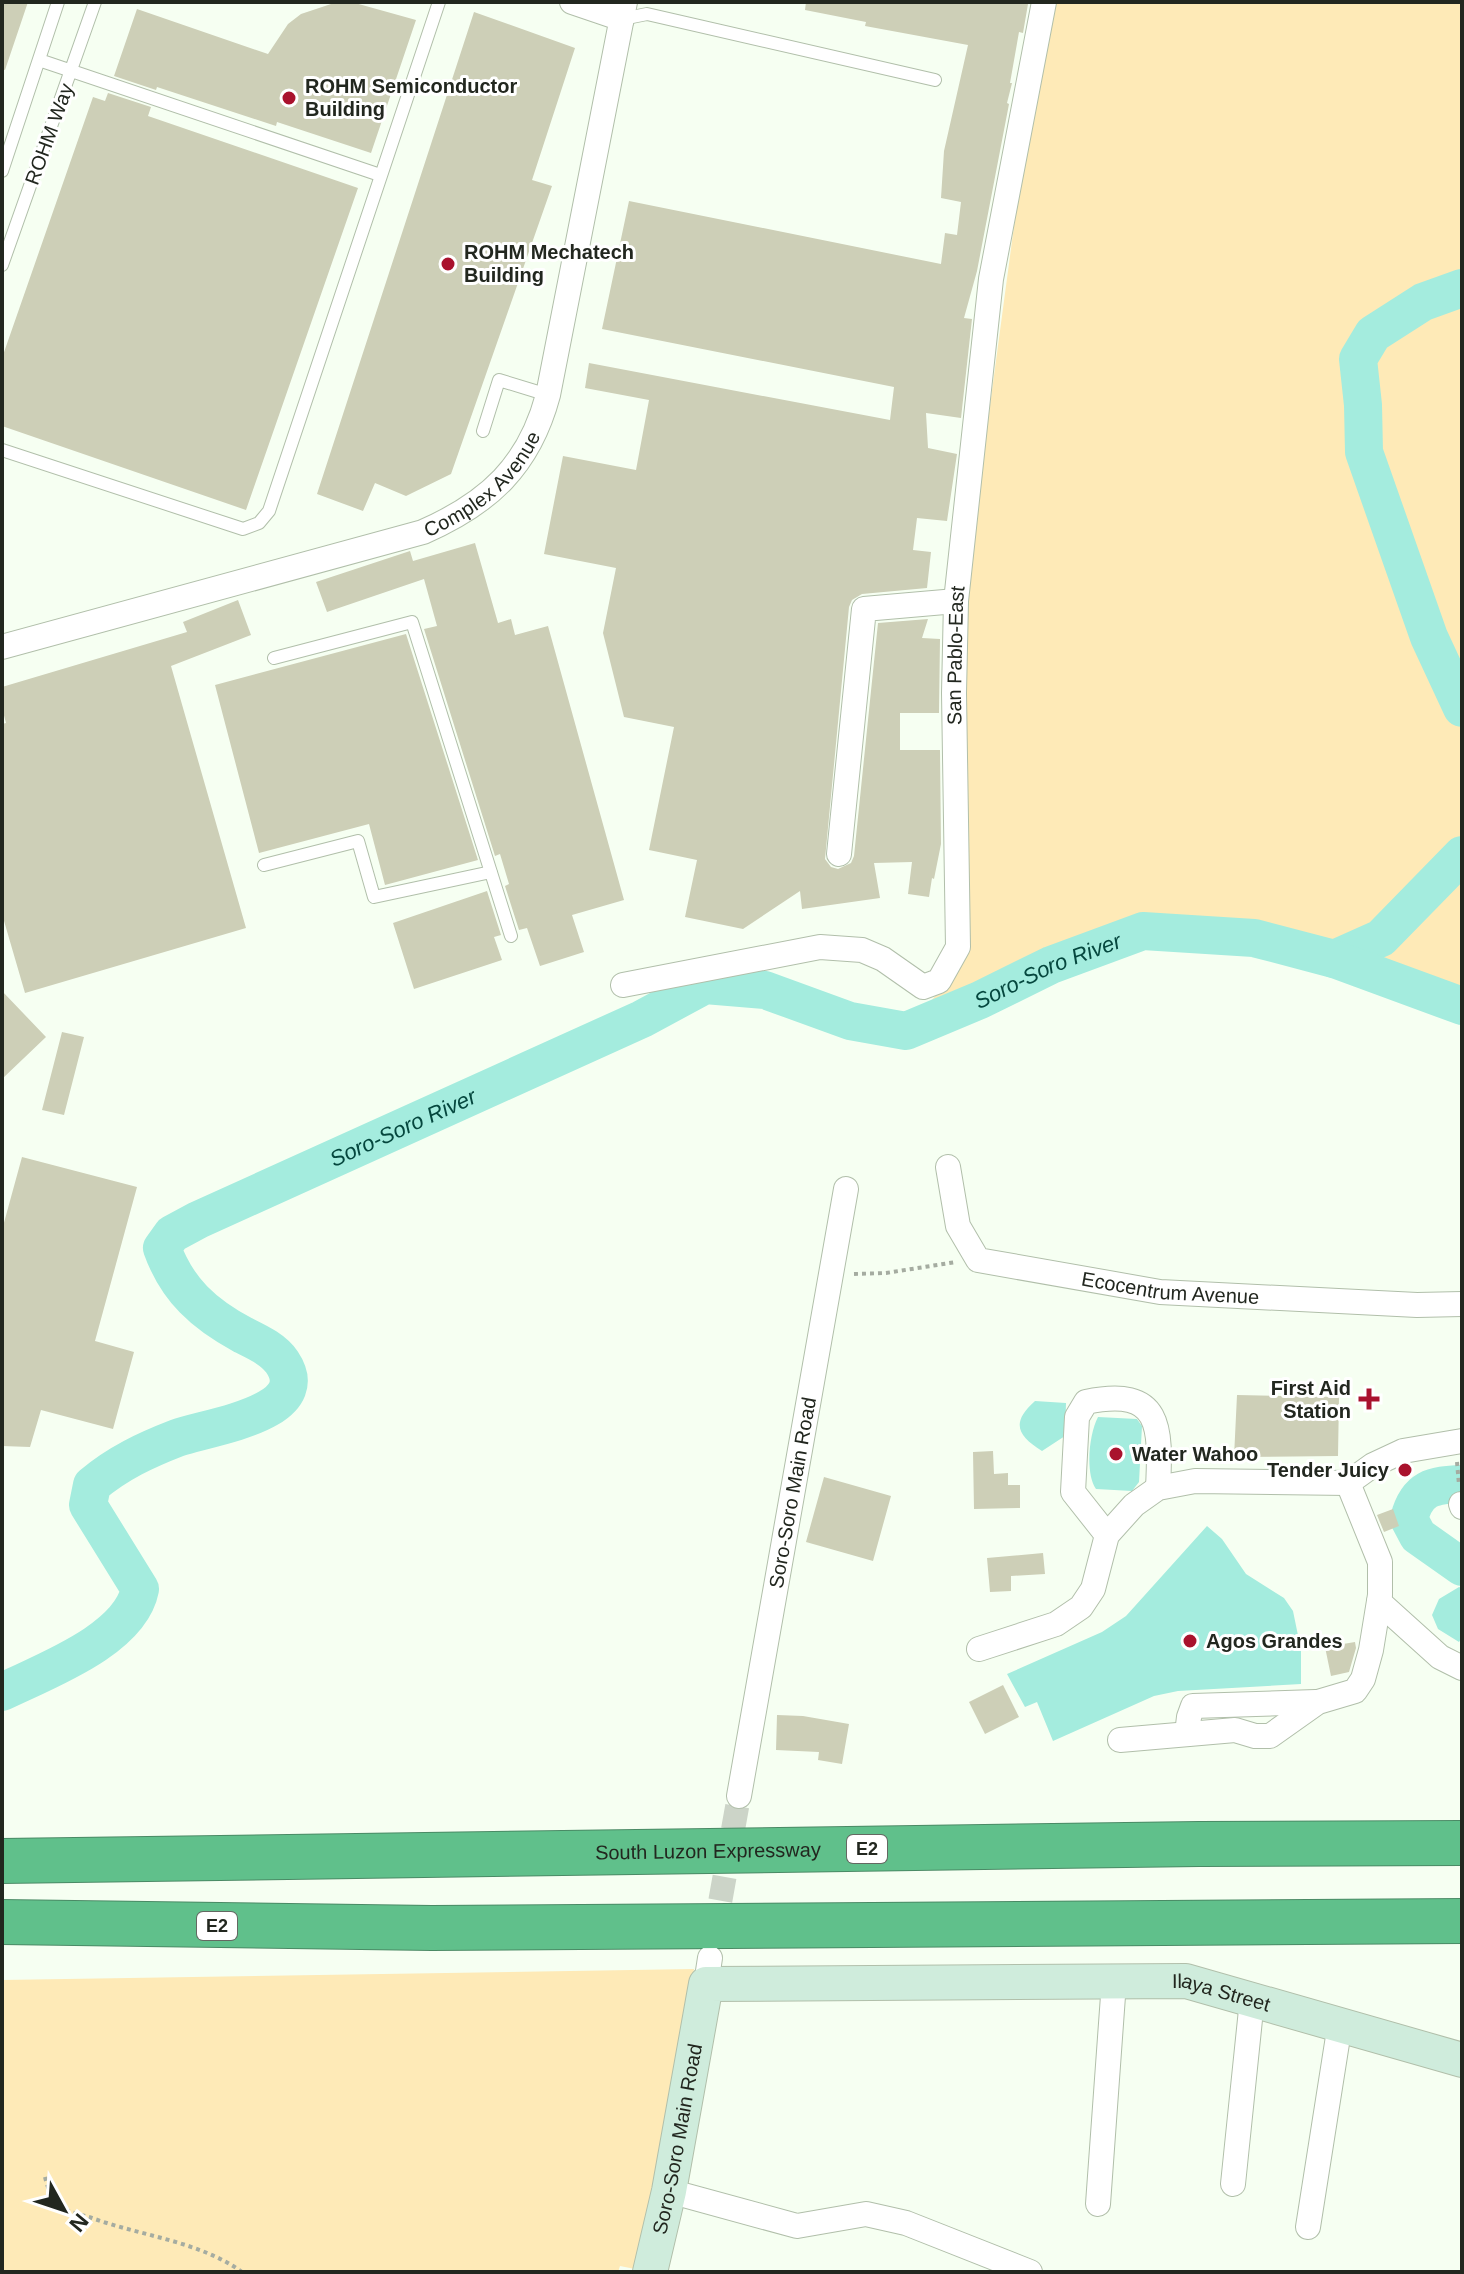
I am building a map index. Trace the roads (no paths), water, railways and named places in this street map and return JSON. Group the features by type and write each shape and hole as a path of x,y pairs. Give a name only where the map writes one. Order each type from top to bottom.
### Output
{"highway":[{"name":"South Luzon Expressway","path":"2,1861 1462,1843"},
{"name":"E2","path":"2,1922 448,1928 1462,1921"}],"street":[{"path":"572,2 624,10"},
{"name":"San Pablo-East","path":"623,985 820,947 862,950 883,959 923,987 939,981 958,947 960,920 954,693 956,601 991,279 1044,2"},
{"name":"Complex Avenue","path":"2,647 423,532 478,504 511,472 535,432 548,395 624,10"},
{"path":"839,854 864,609 956,601"},
{"name":"Ecocentrum Avenue","path":"948,1167 958,1226 978,1260 1160,1292 1417,1305 1462,1304"},
{"name":"Soro-Soro Main Road","path":"739,1796 846,1189"},
{"path":"1107,1535 1073,1492 1077,1417 1086,1402 1119,1399 1135,1401 1148,1409 1157,1427 1160,1451 1158,1488"},
{"path":"979,1649 1056,1624 1081,1607 1093,1589 1107,1535 1134,1505 1158,1488 1195,1481 1348,1483 1373,1465 1403,1451 1458,1441"},
{"path":"1120,1740 1235,1730 1255,1736 1270,1736 1318,1702 1355,1691 1363,1679 1379,1602 1380,1562 1348,1483"},
{"path":"1379,1602 1440,1657 1462,1668"},
{"name":"Soro-Soro Main Road","path":"650,2272 669,2191 708,1971 972,1982"},
{"name":"Ilaya Street","path":"972,1982 1186,1981 1462,2060"},
{"path":"1098,2204 1114,1982"},
{"path":"1233,2184 1252,2000"},
{"path":"1308,2227 1340,2024"},
{"path":"669,2191 797,2226 866,2214 906,2223 1030,2272"}],"lane":[{"name":"ROHM Way","path":"2,171 58,2"},
{"name":"ROHM Way","path":"2,265 6,239 95,2"},
{"path":"2,450 243,529 259,523 269,511 439,2"},
{"path":"624,10 935,80"},
{"path":"39,60 380,175"},
{"path":"483,431 499,380 548,395"},
{"path":"274,658 412,622 511,936"},
{"path":"264,865 358,841 374,897 491,872"}],"water":[{"path":"1035,1401 1066,1403 1065,1436 1042,1451 1027,1440 1020,1429 1022,1416"},
{"name":"Water Wahoo","path":"1098,1417 1137,1419 1142,1426 1139,1482 1132,1491 1096,1489 1090,1473 1090,1453"},
{"name":"Agos Grandes","path":"1207,1526 1222,1539 1246,1574 1284,1598 1293,1611 1301,1650 1301,1684 1178,1691 1154,1696 1053,1741 1037,1702 1025,1707 1007,1674 1102,1632 1126,1616"},
{"path":"1462,1588 1462,1637 1459,1642 1438,1629 1432,1615 1439,1599"}],"waterway":[{"path":"1462,288 1423,302 1373,334 1358,359 1364,452 1429,637 1462,708"},
{"path":"1334,959 1381,938 1462,855"},
{"name":"Soro-Soro River","path":"2,1692 83,1652 120,1624 133,1607 140,1589 88,1505 92,1485 143,1452 177,1438 254,1415 272,1406 284,1394 289,1380 278,1357 204,1309 184,1288 168,1263 162,1248 172,1234 198,1220 642,1019 705,985 765,990 850,1021 906,1031 980,1000 1051,965 1143,931 1254,938 1334,959 1462,1006"},
{"path":"1462,1484 1427,1490 1416,1501 1409,1519 1418,1536 1462,1567"}],"tunnel":[{"path":"714,1936 739,1796"}],"place":[{"name":"ROHM Semiconductor Building","path":"289,98"},
{"name":"ROHM Mechatech Building","path":"448,264"},
{"name":"First Aid Station","path":"1369,1399"},
{"name":"Water Wahoo","path":"1116,1454"},
{"name":"Tender Juicy","path":"1405,1470"},
{"name":"Agos Grandes","path":"1190,1641"}]}
